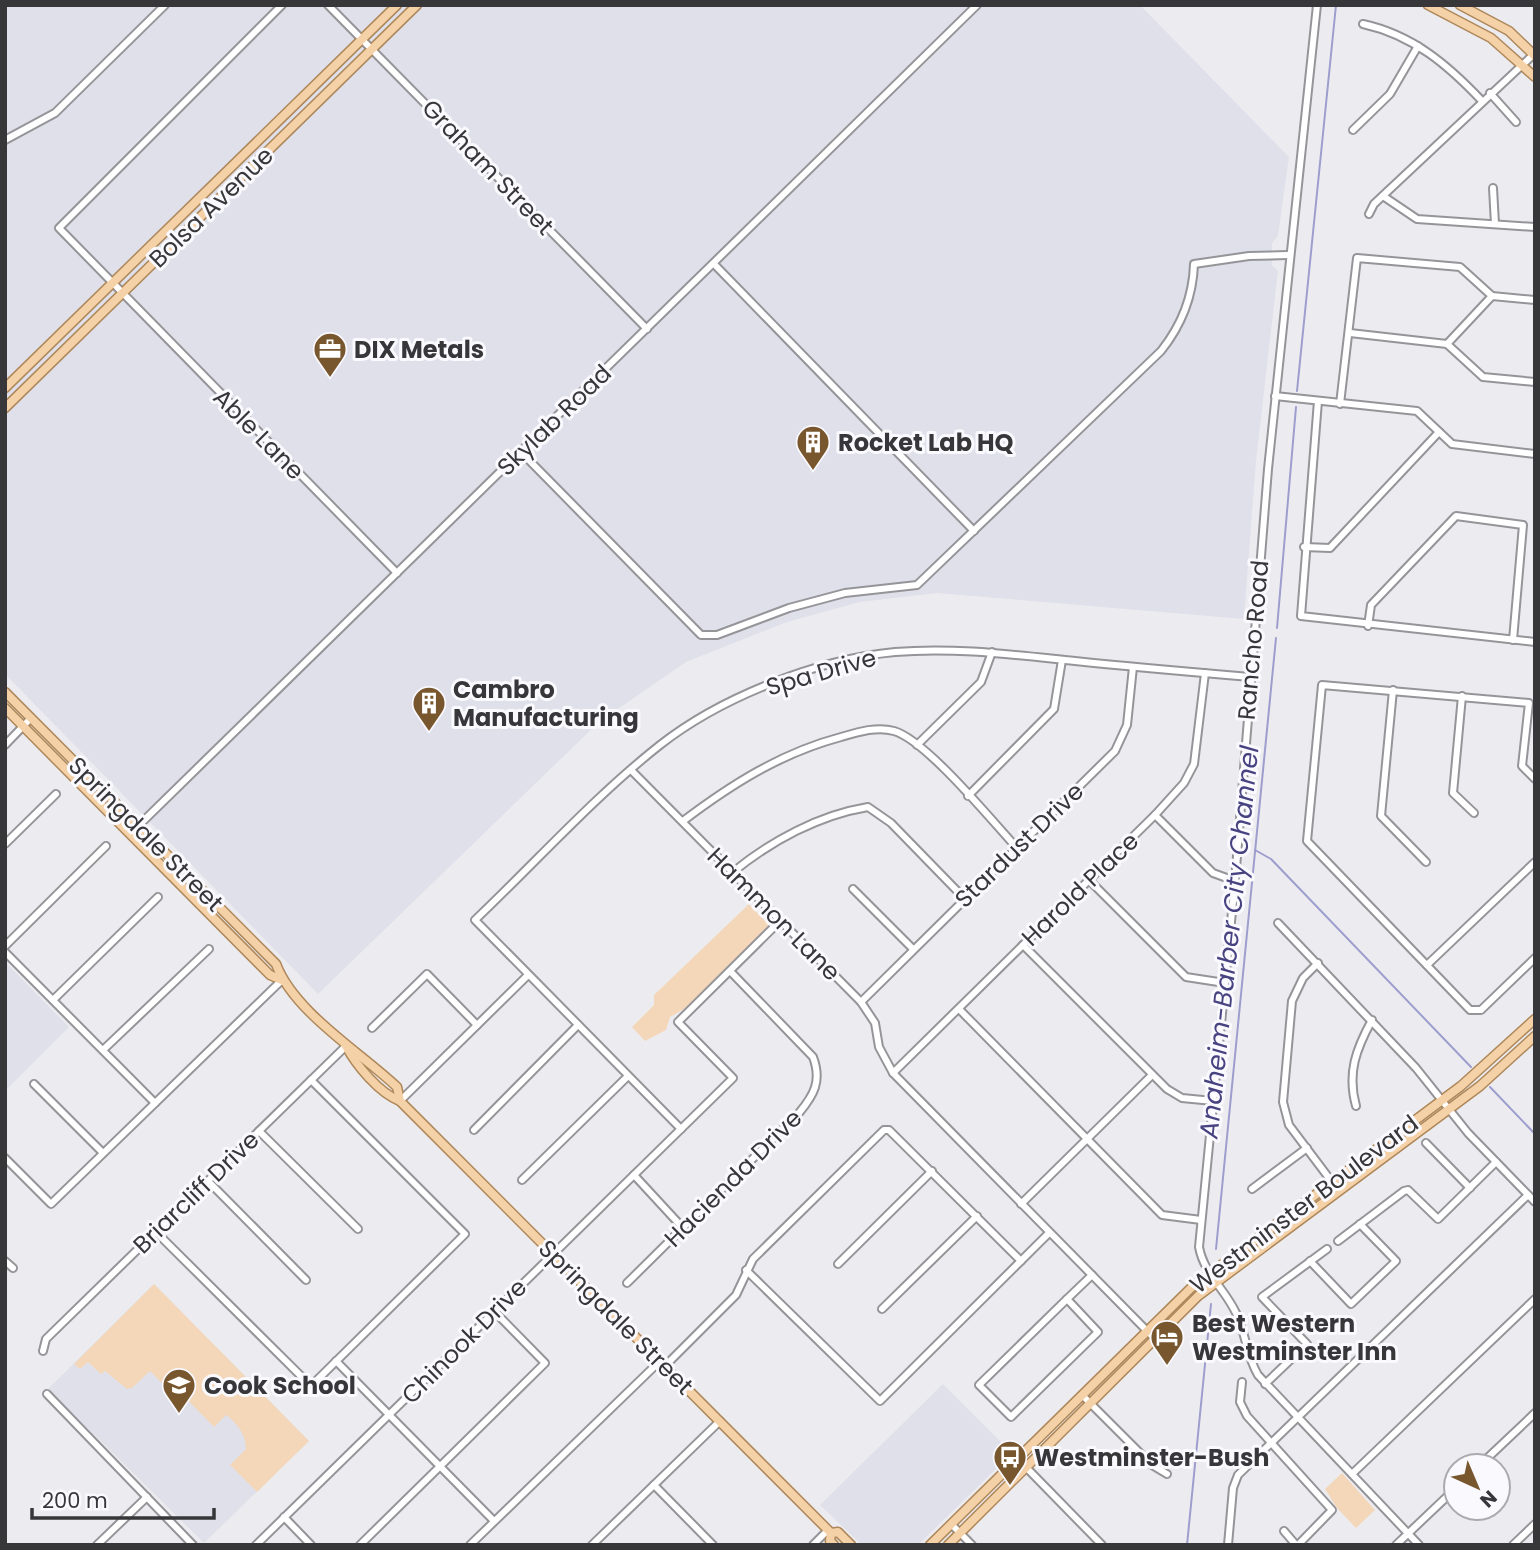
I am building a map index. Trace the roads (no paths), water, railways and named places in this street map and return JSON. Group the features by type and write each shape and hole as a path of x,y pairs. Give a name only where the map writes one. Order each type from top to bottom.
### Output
{"main road":[{"name":"Bolsa Avenue","path":"5,388 397,5"},
{"name":"Bolsa Avenue","path":"5,408 417,5"},
{"path":"1428,5 1491,38 1535,78"},
{"path":"1460,5 1509,31 1534,55"},
{"name":"Springdale Street","path":"5,692 140,824 276,964 282,980"},
{"name":"Springdale Street","path":"5,708 270,975 282,980 346,1046 366,1057 397,1087 400,1101 829,1532 838,1532 851,1545"},
{"path":"252,956 255,953 265,954"},
{"name":"Westminster Boulevard","path":"930,1545 1147,1331 1209,1274 1481,1069 1535,1019"},
{"name":"Westminster Boulevard","path":"948,1545 1154,1338 1215,1283 1492,1076 1535,1036"},
{"path":"829,1532 830,1541 834,1545"}],"street":[{"path":"5,140 55,113 166,5"},
{"name":"Able Lane","path":"282,5 59,228 397,573"},
{"name":"Graham Street","path":"328,5 647,329"},
{"name":"Skylab Road","path":"130,834 977,5"},
{"name":"Rancho Road","path":"1317,5 1288,255 1250,677 1235,881 1199,1247 1203,1265 1238,1316 1249,1359 1265,1384 1419,1545"},
{"path":"1363,24 1382,28 1439,58 1482,101"},
{"path":"1353,130 1390,94 1403,76 1418,46"},
{"path":"1369,214 1383,196 1490,93 1534,55"},
{"path":"1490,93 1516,122"},
{"path":"1493,188 1495,224"},
{"path":"1383,196 1417,219 1535,227"},
{"path":"522,452 697,632 705,636 717,635 789,608 845,593 917,585 1161,351 1181,319 1194,277 1194,264 1249,256 1288,255"},
{"path":"1340,404 1357,258 1460,267 1492,296 1535,300"},
{"path":"714,264 974,531"},
{"path":"1447,344 1492,296"},
{"path":"1350,333 1447,344 1483,377 1535,382"},
{"path":"1275,396 1417,411 1452,444 1535,454"},
{"path":"1318,401 1304,547 1301,616 1368,626 1535,642"},
{"path":"1304,547 1324,550 1330,548 1439,432"},
{"path":"1368,626 1371,605 1456,516 1523,525 1513,640"},
{"name":"Spa Drive","path":"528,975 475,920 631,770 694,721 767,685 828,665 893,652 992,652 1250,677"},
{"path":"917,745 981,682 992,652"},
{"path":"968,796 1054,709 1062,660"},
{"name":"Stardust Drive","path":"861,1002 1120,744 1127,726 1133,667"},
{"name":"Harold Place","path":"893,1073 1155,815 1184,783 1194,764 1205,673"},
{"path":"1535,779 1522,766 1529,703 1322,685 1307,841 1474,1012 1481,1010 1535,958"},
{"path":"1392,690 1381,816 1426,862"},
{"path":"1462,696 1452,793 1474,813"},
{"path":"5,745 31,718"},
{"path":"683,821 736,781 806,746 867,730 894,731 917,745 1017,848"},
{"name":"Hammon Lane","path":"631,770 861,1002 875,1023 879,1047 893,1073 1154,1338"},
{"path":"5,844 56,794"},
{"path":"733,872 759,850 815,823 845,811 868,807 891,823 964,898"},
{"path":"1155,815 1213,873 1235,881"},
{"path":"106,846 5,949 155,1103"},
{"path":"1427,965 1535,862"},
{"path":"1089,880 1186,976 1225,983"},
{"path":"853,890 913,948"},
{"path":"53,1000 158,897"},
{"path":"730,971 780,920"},
{"path":"1278,923 1372,1020 1496,1162 1535,1202"},
{"path":"1023,945 1152,1075 1182,1098 1213,1101"},
{"path":"103,1050 209,949"},
{"path":"1318,963 1303,978 1292,1002 1283,1102 1289,1125 1332,1182"},
{"name":"Chinook Drive","path":"256,1545 733,1078 678,1023 730,971"},
{"name":"Hacienda Drive","path":"627,1283 799,1113 812,1097 818,1083 818,1071 813,1058 730,971"},
{"path":"372,1027 427,974 477,1025"},
{"path":"400,1101 528,975 681,1129"},
{"path":"5,1158 51,1204 282,980"},
{"path":"959,1009 1162,1215 1201,1220"},
{"path":"1356,1106 1352,1072 1354,1059 1372,1020"},
{"path":"474,1130 578,1025"},
{"name":"Briarcliff Drive","path":"43,1352 46,1339 346,1046"},
{"path":"1021,1204 1152,1075"},
{"path":"522,1180 628,1076"},
{"path":"156,1232 310,1386 336,1361 465,1234 311,1080"},
{"path":"34,1084 103,1153"},
{"path":"470,1545 736,1296 753,1259 886,1129 932,1171 1021,1261"},
{"path":"259,1131 358,1229"},
{"path":"1426,1143 1470,1188"},
{"path":"1252,1189 1307,1148"},
{"path":"1338,1241 1408,1190 1438,1219 1496,1162"},
{"path":"838,1264 932,1171"},
{"path":"634,1175 682,1227"},
{"path":"208,1181 306,1280"},
{"path":"1227,1545 1233,1488 1238,1475 1528,1195"},
{"path":"882,1310 977,1216"},
{"path":"1310,1261 1351,1304 1396,1261 1360,1224"},
{"path":"746,1270 880,1401 1049,1233"},
{"path":"1265,1384 1307,1344 1262,1297 1327,1249"},
{"path":"5,1261 13,1268"},
{"path":"1067,1299 1098,1332 1011,1417 979,1385 1091,1275"},
{"path":"1352,1474 1535,1299"},
{"path":"360,1545 545,1363 494,1311"},
{"path":"336,1361 494,1521"},
{"path":"1242,1382 1240,1402 1247,1416 1332,1510 1297,1545 1284,1531"},
{"path":"47,1394 193,1545"},
{"path":"1082,1395 1152,1465 1167,1474"},
{"path":"1494,1452 1535,1413"},
{"path":"592,1545 720,1421"},
{"path":"1017,1458 1102,1545"},
{"path":"654,1485 713,1545"},
{"path":"97,1545 147,1497"},
{"path":"1396,1545 1442,1501"},
{"path":"284,1517 311,1545"},
{"path":"951,1524 972,1545"},
{"path":"1513,1545 1535,1524"},
{"path":"813,1545 829,1532"}],"waterway":[{"name":"Anaheim-Barber City Channel","path":"1297,391 1336,5"},
{"name":"Anaheim-Barber City Channel","path":"1277,628 1296,407"},
{"name":"Anaheim-Barber City Channel","path":"1216,1249 1276,638"},
{"path":"1255,850 1271,859 1471,1067"},
{"path":"1490,1087 1535,1134"},
{"name":"Anaheim-Barber City Channel","path":"1187,1545 1211,1304"}],"place":[{"name":"DIX Metals","path":"330,379"},
{"name":"Rocket Lab HQ","path":"813,472"},
{"name":"Cambro Manufacturing","path":"429,733"},
{"name":"Best Western Westminster Inn","path":"1167,1367"},
{"name":"Cook School","path":"179,1415"},
{"name":"Westminster-Bush","path":"1010,1487"}]}
